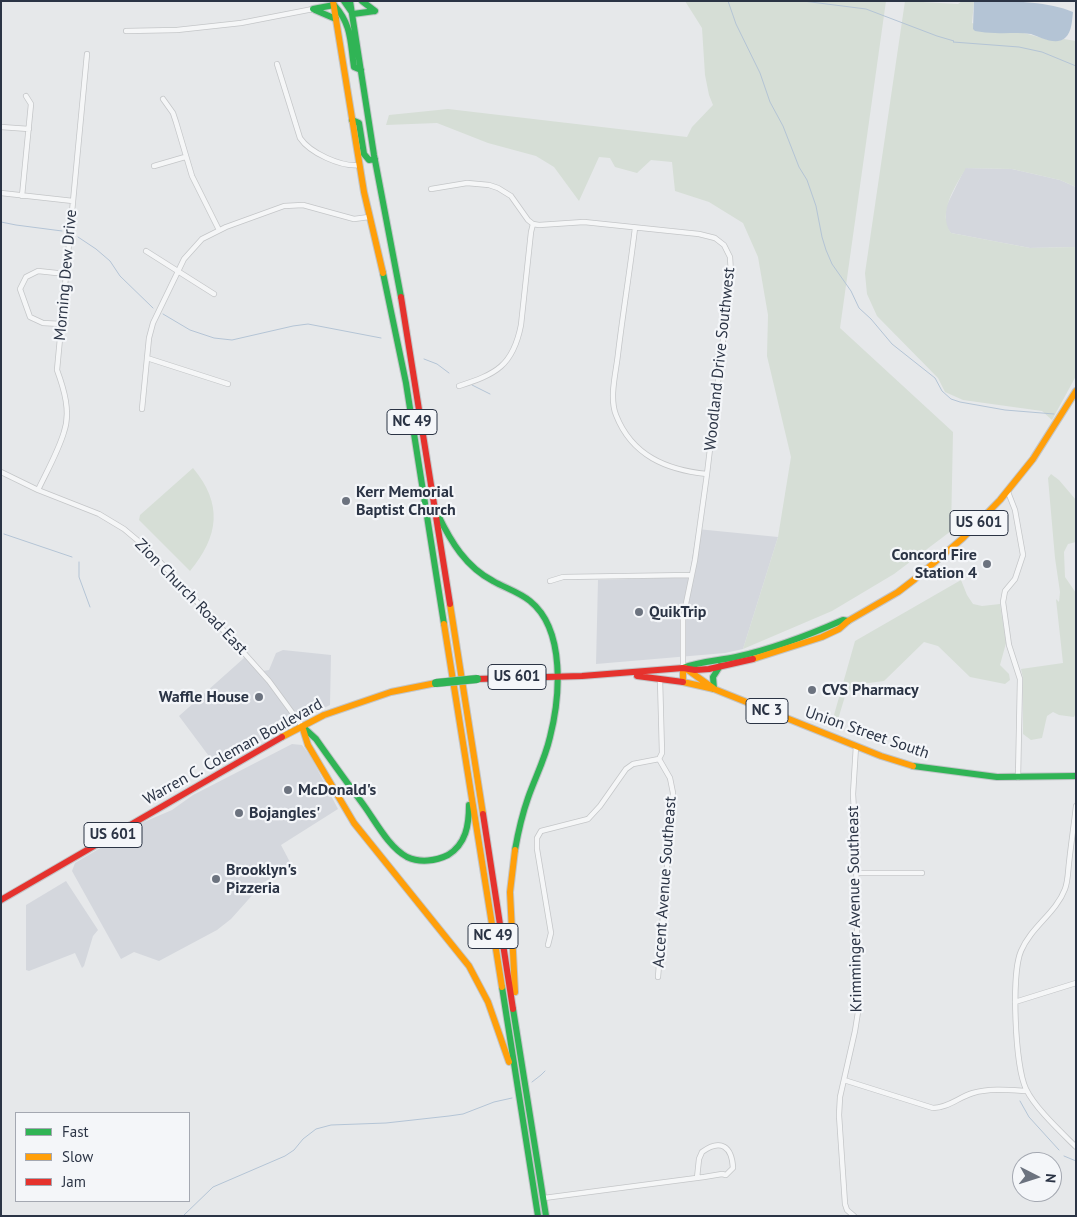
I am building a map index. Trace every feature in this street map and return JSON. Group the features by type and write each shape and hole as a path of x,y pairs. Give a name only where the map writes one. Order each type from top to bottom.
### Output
{"main road":[{"path":"344,1 353,14 375,11 362,1"},
{"name":"NC 49","path":"350,1 375,159 404,313 546,1216"},
{"path":"313,9 333,3 344,16 348,26 354,67 360,70"},
{"name":"NC 49","path":"333,3 369,217 401,353 538,1216"},
{"path":"313,9 336,19"},
{"path":"352,120 359,123 364,154 369,160 375,159"},
{"name":"Warren C. Coleman Boulevard","path":"1,900 269,744 324,715 365,700 391,692 436,683 477,679 620,673 683,668 695,670 721,666 754,659 805,644 846,625 848,621 916,579 972,531 1008,492 1044,445 1076,391"},
{"path":"434,504 450,539 469,564 492,580 523,596 538,608 551,632 556,653 557,676 553,728 520,822 512,862 511,907 517,1027"},
{"name":"Warren C. Coleman Boulevard","path":"683,668 695,663 733,658 784,644 843,620 848,621"},
{"path":"714,689 712,682 714,675 721,666"},
{"path":"683,668 683,682"},
{"name":"Union Street South","path":"683,668 714,689"},
{"name":"Union Street South","path":"620,673 683,682 714,689 856,746 918,768 982,776 1018,778 1076,776"},
{"path":"302,726 316,740 390,842 400,852 410,858 429,861 439,860 448,856 461,844 469,823 470,787"},
{"path":"302,726 308,745 354,824 455,947 479,983 497,1024 517,1085"}],"street":[{"path":"126,32 176,30 232,24 313,9"},
{"name":"Morning Dew Drive","path":"38,490 65,431 66,410 64,391 57,370 87,54"},
{"path":"277,64 300,138 304,145 340,163 354,166 360,165"},
{"path":"22,196 31,104 26,96"},
{"path":"163,99 173,113 192,176 219,230"},
{"path":"1,127 29,129"},
{"path":"154,166 185,157"},
{"path":"430,190 467,183 489,185 511,196 533,224 521,325 519,336 510,356 506,363 489,375 459,386"},
{"path":"1,193 73,201"},
{"path":"142,409 147,358 153,323 177,271 191,250 202,239 219,230 272,209 293,205 314,207 354,219 369,217"},
{"name":"Woodland Drive Southwest","path":"533,224 545,226 584,222 710,237 715,238 724,245 730,257 729,300 707,474 682,626 683,668"},
{"path":"635,228 614,388 616,415 631,440 649,457 659,463 680,470 707,474"},
{"path":"146,251 214,294"},
{"path":"61,324 43,323 30,317 20,290 26,276 38,271 66,274"},
{"path":"147,358 228,384"},
{"name":"Zion Church Road East","path":"1,472 38,490 99,514 116,523 149,550 269,681 302,726"},
{"path":"1008,492 1015,510 1023,555 1015,579 1005,591 1003,602 1009,645 1020,679 1018,778"},
{"path":"550,581 562,576 691,575"},
{"path":"548,945 551,933 536,849 536,838 541,831 547,828 588,819 600,806 626,769 633,764 659,760 662,753 660,679"},
{"name":"Krimminger Avenue Southeast","path":"854,1216 847,1210 845,1204 839,1130 840,1096 858,1012 857,873 853,794 856,746"},
{"name":"Accent Avenue Southeast","path":"658,977 673,792 670,778 659,760"},
{"path":"1076,806 1066,886 1056,905 1030,935 1021,949 1015,971 1017,1037 1022,1074 1027,1091 1076,1147"},
{"path":"857,873 922,873"},
{"path":"1016,1002 1076,982"},
{"path":"844,1080 933,1108 943,1107 966,1095 981,1091 1027,1091"},
{"path":"544,1198 726,1175 731,1172 732,1162 727,1148 722,1145 714,1146 702,1152 699,1159 697,1178"}],"shaded area":[{"path":"685,1 886,1 840,328 953,432 951,531 894,574 832,611 743,649 778,537 791,457 767,356 768,315 758,257 743,223 709,202 675,191 672,162 651,160 637,173 615,167 610,158 599,157 579,201 554,167 536,156 488,143 437,123 386,125 389,115 448,109 687,137 692,127 713,105 705,75 702,28"},
{"path":"905,1 958,4 962,1 974,1 972,23 996,33 1024,33 1058,41 1064,39 1076,41 1076,187 1060,180 1012,169 966,168 949,200 946,217 951,233 1030,248 1076,247 1076,376 1052,420 1042,411 963,400 945,392 938,378 877,316 867,294 865,273"},
{"path":"965,168 1012,169 1060,180 1076,187 1076,247 1030,248 951,233 946,227 946,207"},
{"path":"193,468 203,481 209,494 214,520 212,533 207,545 190,571 139,520 140,515"},
{"path":"1051,474 1059,480 1076,500 1076,542 1068,544 1064,552 1065,577 1076,593 1076,713 1074,717 1059,715 1053,712 1047,716 1042,738 1031,740 1023,734 1023,678 1021,669 1063,663 1056,599 1059,602 1060,592 1048,478"},
{"path":"697,529 778,537 743,649 725,653 596,664 598,580 689,577"},
{"path":"961,580 973,604 982,606 1000,604 1006,643 1000,665 1009,674 1010,680 1005,684 970,677 938,646 924,642 884,681 861,684 855,690 846,693 836,726 832,722 855,641"},
{"path":"283,650 331,655 330,705 276,731 217,767 179,716 244,658 250,656 263,671 269,670 276,653"},
{"path":"292,744 302,745 311,757 338,809 281,845 292,866 264,882 231,919 217,930 159,961 134,952 121,959 72,871 75,863 144,822 172,810 193,795"},
{"path":"66,881 98,930 93,936 84,966 82,968 75,953 29,971 26,970 26,905"}],"water":[{"path":"974,1 1024,2 1050,5 1073,12 1072,22 1065,38 1057,41 1026,33 975,31 973,29"}],"waterway":[{"path":"728,1 736,24 760,73 770,102 783,126 799,167 807,180 816,206 826,250 832,264 851,291 859,308 892,344 935,378 942,391 951,399 1005,410 1054,414"},
{"path":"803,1 866,9 953,42 1019,47 1042,52 1076,66"},
{"path":"1,222 62,231"},
{"path":"78,237 110,261 120,276 153,308"},
{"path":"163,314 190,330 214,338 232,340 308,324 381,338"},
{"path":"424,359 437,364 449,373"},
{"path":"472,385 490,394"},
{"path":"4,534 72,557"},
{"path":"79,562 79,577 90,607"},
{"path":"532,1082 545,1071"},
{"path":"183,1216 213,1187 285,1156 316,1129 331,1125 386,1123 463,1114 494,1102 512,1098"},
{"path":"1020,1101 1029,1117 1059,1150"},
{"path":"1064,1156 1076,1161"}],"traffic: fast":[{"path":"344,1 353,14 375,11"},
{"path":"350,1 374,155 401,297"},
{"path":"362,1 375,11"},
{"path":"313,9 334,5 340,12 349,34 354,67 361,70"},
{"path":"315,10 336,19"},
{"path":"352,120 359,123 364,154 369,160 375,159"},
{"path":"383,273 406,383 444,624"},
{"path":"438,515 460,553 475,569 493,581 526,598 542,614 550,629 555,646 558,684 550,737 524,811 515,850"},
{"path":"683,668 764,650 843,620 848,621"},
{"path":"714,689 713,677 720,666"},
{"path":"436,683 477,679"},
{"path":"304,728 316,739 389,841 407,857 423,861 433,860 454,851 463,840 467,827 469,805"},
{"path":"913,766 997,777 1076,776"},
{"path":"502,987 538,1216"},
{"path":"513,1009 546,1216"}],"traffic: slow":[{"path":"333,1 364,192 383,273"},
{"path":"753,659 822,637 839,629 848,621 898,592 915,579 963,538 1000,500 1033,459 1076,391"},
{"path":"450,604 483,814"},
{"path":"444,624 502,987"},
{"path":"683,668 683,682 714,689 881,756 913,766"},
{"path":"685,668 713,688"},
{"path":"282,737 324,715 391,692 436,683"},
{"path":"302,726 308,745 354,823 469,966 488,1002 509,1062"},
{"path":"515,850 510,892 515,992"}],"traffic: jam":[{"path":"401,297 450,604"},
{"path":"477,679 582,676 683,668 695,670 709,669 753,659"},
{"path":"637,676 683,682"},
{"path":"1,900 282,737"},
{"path":"483,814 513,1009"}],"place":[{"name":"Kerr Memorial Baptist Church","path":"346,501"},
{"name":"Concord Fire Station 4","path":"987,564"},
{"name":"QuikTrip","path":"639,612"},
{"name":"CVS Pharmacy","path":"812,690"},
{"name":"Waffle House","path":"259,697"},
{"name":"McDonald's","path":"288,790"},
{"name":"Bojangles'","path":"239,813"},
{"name":"Brooklyn's Pizzeria","path":"216,879"}]}
